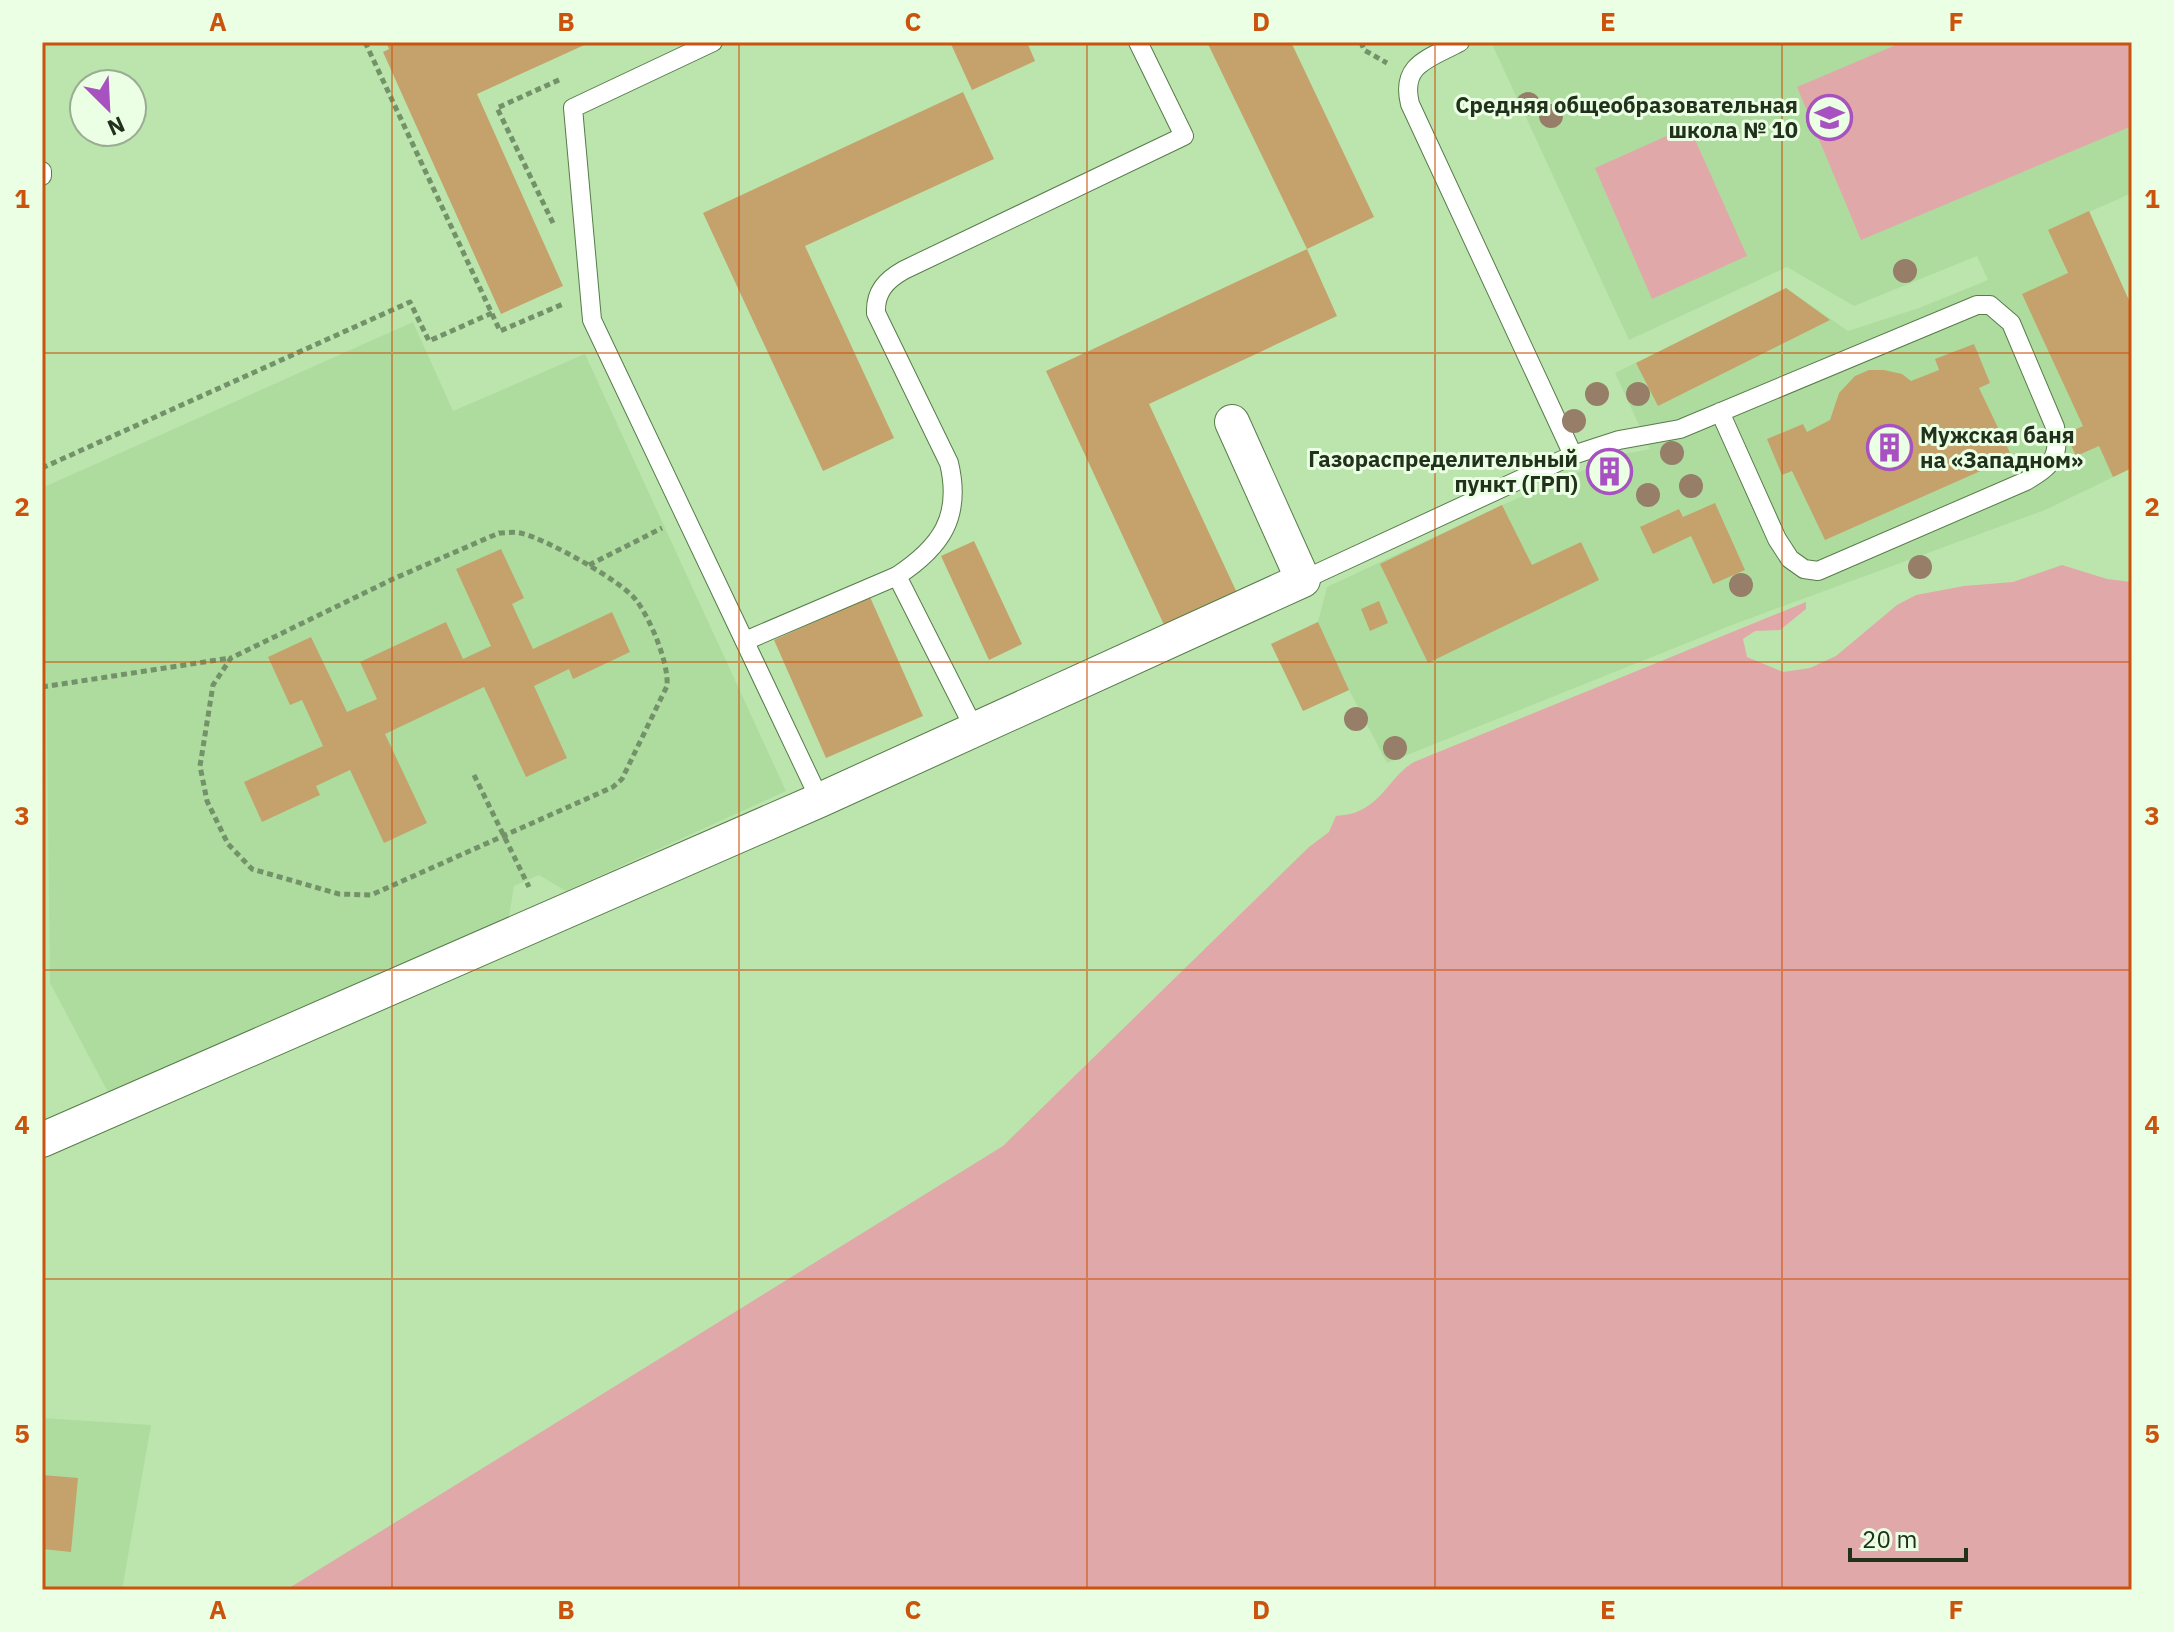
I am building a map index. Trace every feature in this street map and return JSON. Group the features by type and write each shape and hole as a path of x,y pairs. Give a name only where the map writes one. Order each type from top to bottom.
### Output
{"street":[{"path":"42,1140 820,800 1303,580 1232,422"}],"lane":[{"path":"713,42 573,108 592,320 820,800"},
{"path":"745,641 897,576 926,556 939,539 954,505 955,485 949,463 876,313 880,291 889,279 904,270 1184,136 1138,42"},
{"path":"1460,42 1421,64 1409,76 1406,87 1410,104 1573,455"},
{"path":"1303,580 1573,455 1619,440 1680,429 1720,412 1977,305 1990,305 2011,323 2055,427 2058,442 2054,460 2026,481 1818,571 1804,569 1790,559 1777,539 1720,412"},
{"path":"897,576 975,730"}],"path":[{"path":"365,42 500,331 573,300"},
{"path":"560,237 497,108 569,75"},
{"path":"42,468 410,302 429,341 492,313"},
{"path":"588,566 685,520"},
{"path":"42,687 231,658 393,579 499,533 521,533 588,566 636,599 668,672 667,686 622,779 613,787 371,895 339,894 252,869 228,844 207,801 200,766 213,685 231,658"},
{"path":"474,775 527,880 540,922"}],"shaded area":[{"path":"1491,42 2132,42 2132,193 2048,230 2132,415 2132,468 2045,510 1732,625 1387,763 1349,690 1303,711 1271,644 1318,622 1327,587 1502,505 1619,455 1650,449 1615,373 1786,288 1848,331 1919,308 1988,280 1977,256 1854,306 1787,267 1629,340"},
{"path":"1903,42 2132,42 2132,126 1861,240 1797,87"},
{"path":"1689,126 1747,256 1652,299 1595,168"},
{"path":"413,322 453,411 585,354 786,791 566,891 539,875 514,886 509,916 109,1094 50,983 44,487"},
{"path":"2062,565 2107,579 2132,582 2132,1590 286,1590 1003,1146 1309,847 1329,832 1336,816 1369,805 1414,762 1806,602 1806,609 1780,630 1755,631 1743,639 1747,657 1783,672 1810,668 1836,656 1897,605 1916,595 1964,586 2013,582"},
{"path":"42,1418 151,1425 122,1590 42,1590"}],"building":[{"path":"386,42 591,42 477,94 563,286 501,314 383,52 389,49"},
{"path":"950,42 1027,42 1035,61 972,90"},
{"path":"1207,42 1291,42 1374,217 1307,249"},
{"path":"963,92 994,159 805,246 894,438 823,471 703,213"},
{"path":"2089,211 2132,307 2132,468 2113,477 2099,446 2076,456 2066,434 2083,426 2022,294 2068,273 2048,230"},
{"path":"1307,249 1337,316 1149,404 1238,595 1166,629 1046,371"},
{"path":"1786,288 1830,320 1658,406 1636,363"},
{"name":"Мужская баня на «Западном»","path":"1974,344 1990,383 1979,388 2012,457 1825,540 1792,471 1782,475 1767,439 1803,424 1807,432 1830,420 1839,393 1855,376 1869,370 1884,370 1902,374 1911,381 1939,370 1935,359"},
{"name":"Газораспределительный пункт (ГРП)","path":"1619,455 1628,475 1599,489 1590,469"},
{"path":"1715,503 1745,570 1713,584 1691,536 1653,554 1640,527 1679,509 1683,517"},
{"path":"1502,505 1532,565 1581,542 1599,580 1428,663 1380,564"},
{"path":"974,541 1022,644 989,660 941,556"},
{"path":"501,549 524,598 512,604 533,649 612,612 630,652 573,679 569,669 534,686 567,758 526,777 484,687 385,734 427,823 384,843 350,770 316,786 320,795 262,822 244,782 323,746 302,700 290,705 268,657 311,637 347,712 377,699 360,662 446,622 463,659 491,646 456,569"},
{"path":"870,597 923,716 826,758 774,640"},
{"path":"1379,601 1388,623 1370,631 1361,609"},
{"path":"1318,622 1349,690 1303,711 1271,644"},
{"path":"42,1475 78,1478 71,1552 42,1549"}],"place":[{"name":"Средняя общеобразовательная школа № 10","path":"1829,118"},
{"name":"Мужская баня на «Западном»","path":"1889,448"},
{"name":"Газораспределительный пункт (ГРП)","path":"1609,472"}]}
